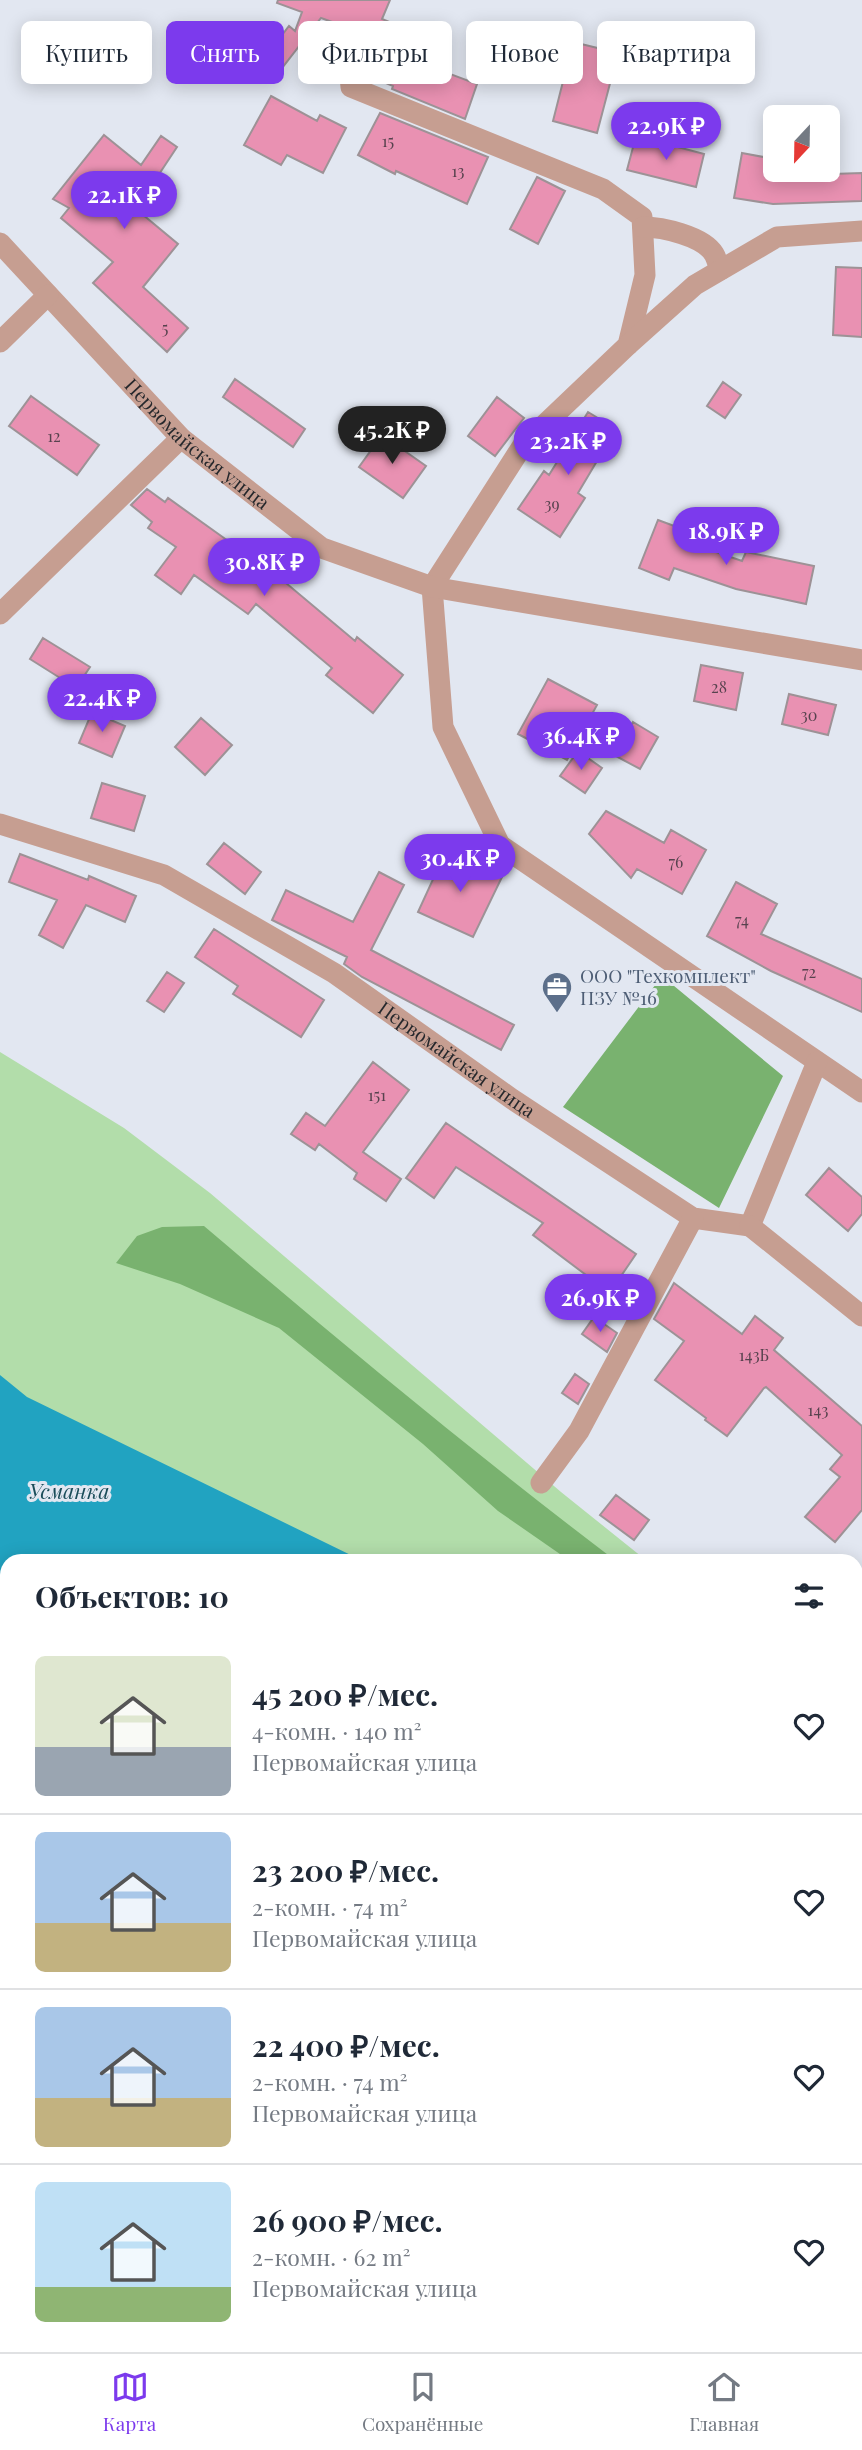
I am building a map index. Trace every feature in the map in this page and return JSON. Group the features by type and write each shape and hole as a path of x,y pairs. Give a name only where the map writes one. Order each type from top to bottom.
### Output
{"street":[{"path":"351,84 351,87 603,189 642,217 645,275 628,345"},
{"path":"643,227 659,227 690,237 713,253 720,270"},
{"path":"862,231 777,237 695,285 523,445 432,587 443,727 500,845 862,1092"},
{"name":"Первомайская улица","path":"0,243 181,438 322,548 432,587 862,660"},
{"path":"0,342 48,295"},
{"path":"0,614 181,438"},
{"name":"Первомайская улица","path":"0,824 164,875 334,973 512,1099 693,1218 750,1226"},
{"path":"817,1062 750,1226 862,1316"},
{"path":"541,1483 579,1431 693,1218"}],"green space":[{"path":"662,976 783,1076 719,1208 563,1107"},
{"path":"0,1052 124,1128 210,1193 561,1492 638,1554 0,1554"},
{"path":"204,1226 511,1480 607,1554 560,1554 498,1511 423,1444 279,1328 180,1284 116,1263 137,1236 162,1227"}],"water":[{"name":"Усманка","path":"0,1375 27,1397 349,1554 0,1554"}],"building":[{"path":"278,0 390,0 382,19 387,21 329,21 321,18 319,21 299,21 302,12 277,3"},
{"path":"298,23 298,47 284,65 284,33 289,26 295,31"},
{"path":"583,44 597,48 597,84 610,84 597,133 553,121 562,84 583,84"},
{"path":"452,75 466,80 466,84 477,84 465,119 392,89 393,86 388,84 452,84"},
{"path":"271,96 317,121 320,115 346,128 323,173 287,155 281,165 244,145"},
{"path":"380,113 488,157 467,204 396,171 395,174 358,155"},
{"path":"104,135 141,165 161,136 177,147 136,209 178,244 143,287 188,328 167,352 93,283 113,262 61,218 69,208 53,199"},
{"path":"636,136 704,154 696,187 627,170"},
{"path":"742,153 763,157 763,182 840,182 840,174 862,173 862,201 773,204 734,198"},
{"path":"537,177 565,191 538,244 510,229"},
{"path":"836,267 862,268 862,337 833,335"},
{"path":"235,379 305,429 293,447 223,397"},
{"path":"723,382 741,395 725,418 707,406"},
{"path":"31,396 99,445 77,475 9,426"},
{"path":"497,397 524,418 495,456 468,436"},
{"path":"588,412 616,429 578,493 585,498 560,537 518,509 544,471 549,475"},
{"path":"382,435 426,466 403,498 359,467"},
{"path":"147,489 165,502 168,498 280,578 355,641 357,637 403,675 373,713 326,675 332,668 256,604 248,614 194,575 181,594 155,575 176,547 148,528 152,522 131,505"},
{"path":"658,520 688,531 684,541 742,561 746,552 814,566 806,604 736,589 674,568 669,580 639,568"},
{"path":"43,638 90,667 76,688 30,659"},
{"path":"701,665 743,673 736,710 694,701"},
{"path":"548,679 597,705 567,760 518,734"},
{"path":"789,694 836,705 828,735 782,724"},
{"path":"92,712 125,726 112,757 79,743"},
{"path":"201,718 232,745 205,775 175,747"},
{"path":"633,722 658,737 640,769 614,755"},
{"path":"578,751 602,768 585,793 560,776"},
{"path":"102,783 145,796 134,831 91,818"},
{"path":"606,811 664,843 671,830 706,850 682,894 637,869 631,878 589,834"},
{"path":"224,843 261,872 245,894 207,864"},
{"path":"446,851 502,877 473,937 418,912"},
{"path":"20,854 88,880 89,876 136,896 125,922 86,905 63,948 39,935 57,900 9,882"},
{"path":"379,872 404,885 371,950 514,1025 501,1050 362,977 344,964 347,957 272,920 286,890 353,922"},
{"path":"736,882 777,904 761,934 862,979 862,1012 771,971 707,936"},
{"path":"214,929 324,1000 301,1037 233,994 238,986 195,957"},
{"path":"167,972 184,983 164,1012 147,1001"},
{"path":"373,1062 409,1090 363,1152 401,1179 386,1201 354,1179 357,1173 319,1144 315,1150 291,1134 306,1113 325,1126"},
{"path":"446,1123 636,1254 619,1279 625,1284 611,1302 586,1284 590,1278 533,1235 543,1223 456,1167 434,1198 406,1178"},
{"path":"829,1168 862,1197 862,1214 848,1231 806,1195"},
{"path":"674,1283 742,1334 755,1316 783,1338 774,1350 862,1426 862,1510 835,1542 805,1517 840,1477 830,1469 842,1455 766,1387 727,1436 655,1380 684,1341 654,1319"},
{"path":"594,1317 617,1333 607,1352 582,1334"},
{"path":"575,1374 589,1384 578,1404 562,1393"},
{"path":"616,1495 649,1520 634,1540 600,1515"}],"place":[{"name":"ООО \"Техкомплект\" ПЗУ №16","path":"557,1014"}]}
